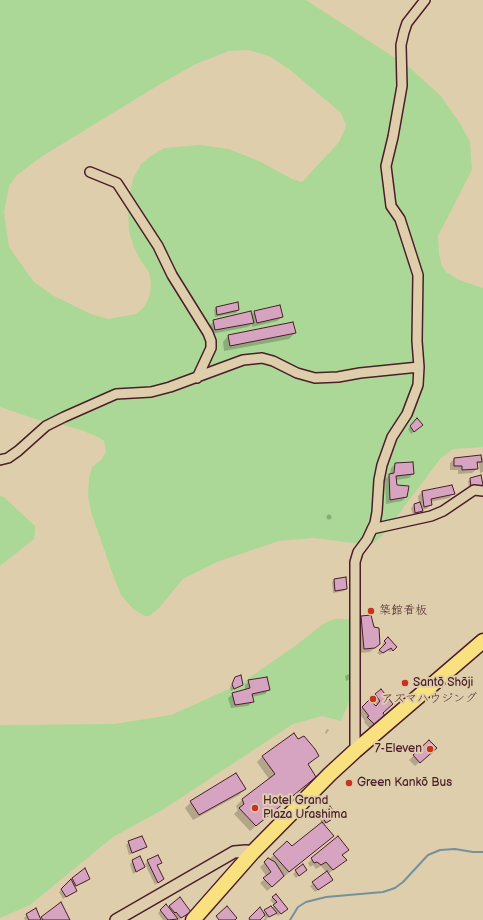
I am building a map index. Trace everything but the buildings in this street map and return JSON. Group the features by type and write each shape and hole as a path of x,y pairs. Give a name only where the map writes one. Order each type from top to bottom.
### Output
{"highway":[{"path":"193,920 253,852 330,774 483,641"}],"street":[{"path":"355,751 355,562 358,552 368,540 378,512 379,480 382,465 392,437 407,414 418,385 418,275 400,219 391,206 386,166 402,86 402,39 407,23 425,0"},
{"path":"90,172 118,183 158,246 172,275 208,333 211,341 211,348 197,378"},
{"path":"0,460 8,458 18,451 46,426 116,394 151,392 170,387 243,360 262,358 274,361 297,373 315,378 338,377 360,373 419,367"},
{"path":"372,529 431,516 443,511 474,490 483,491"},
{"path":"116,920 234,852 253,852"}],"green space":[{"path":"0,0 306,0 409,67 441,96 461,125 470,142 472,170 438,236 439,254 442,266 446,272 459,280 483,288 483,447 453,449 441,458 382,536 374,543 362,544 314,538 279,541 217,562 183,579 159,608 149,616 145,616 133,609 121,595 91,512 88,495 89,478 92,467 102,459 106,451 104,441 81,430 41,421 0,407","holes":["248,50 269,56 289,69 341,113 346,126 339,142 302,182 292,179 261,162 229,149 200,145 165,148 152,155 141,164 133,179 130,191 128,209 129,232 134,248 149,272 151,284 150,294 145,306 136,314 108,319 91,314 54,296 34,282 9,247 4,212 9,186 17,175 41,157 162,83 196,64 229,51"]},
{"path":"0,496 4,497 35,526 35,532 34,539 0,566"},
{"path":"334,619 351,619 356,630 360,649 360,665 355,687 341,721 322,716 293,724 164,809 113,837 30,905 0,918 0,725 114,724 171,715 240,684 295,646 323,624"}],"waterway":[{"path":"290,920 298,907 306,902 326,897 383,892 395,888 403,882 428,855 440,850 455,849 483,852"}],"place":[{"name":"築館看板","path":"371,611"},
{"name":"Santō Shōji","path":"405,683"},
{"name":"アズマハウジング","path":"373,699"},
{"name":"7-Eleven","path":"430,749"},
{"name":"Green Kankō Bus","path":"349,783"},
{"name":"Hotel Grand Plaza Urashima","path":"255,808"}]}
